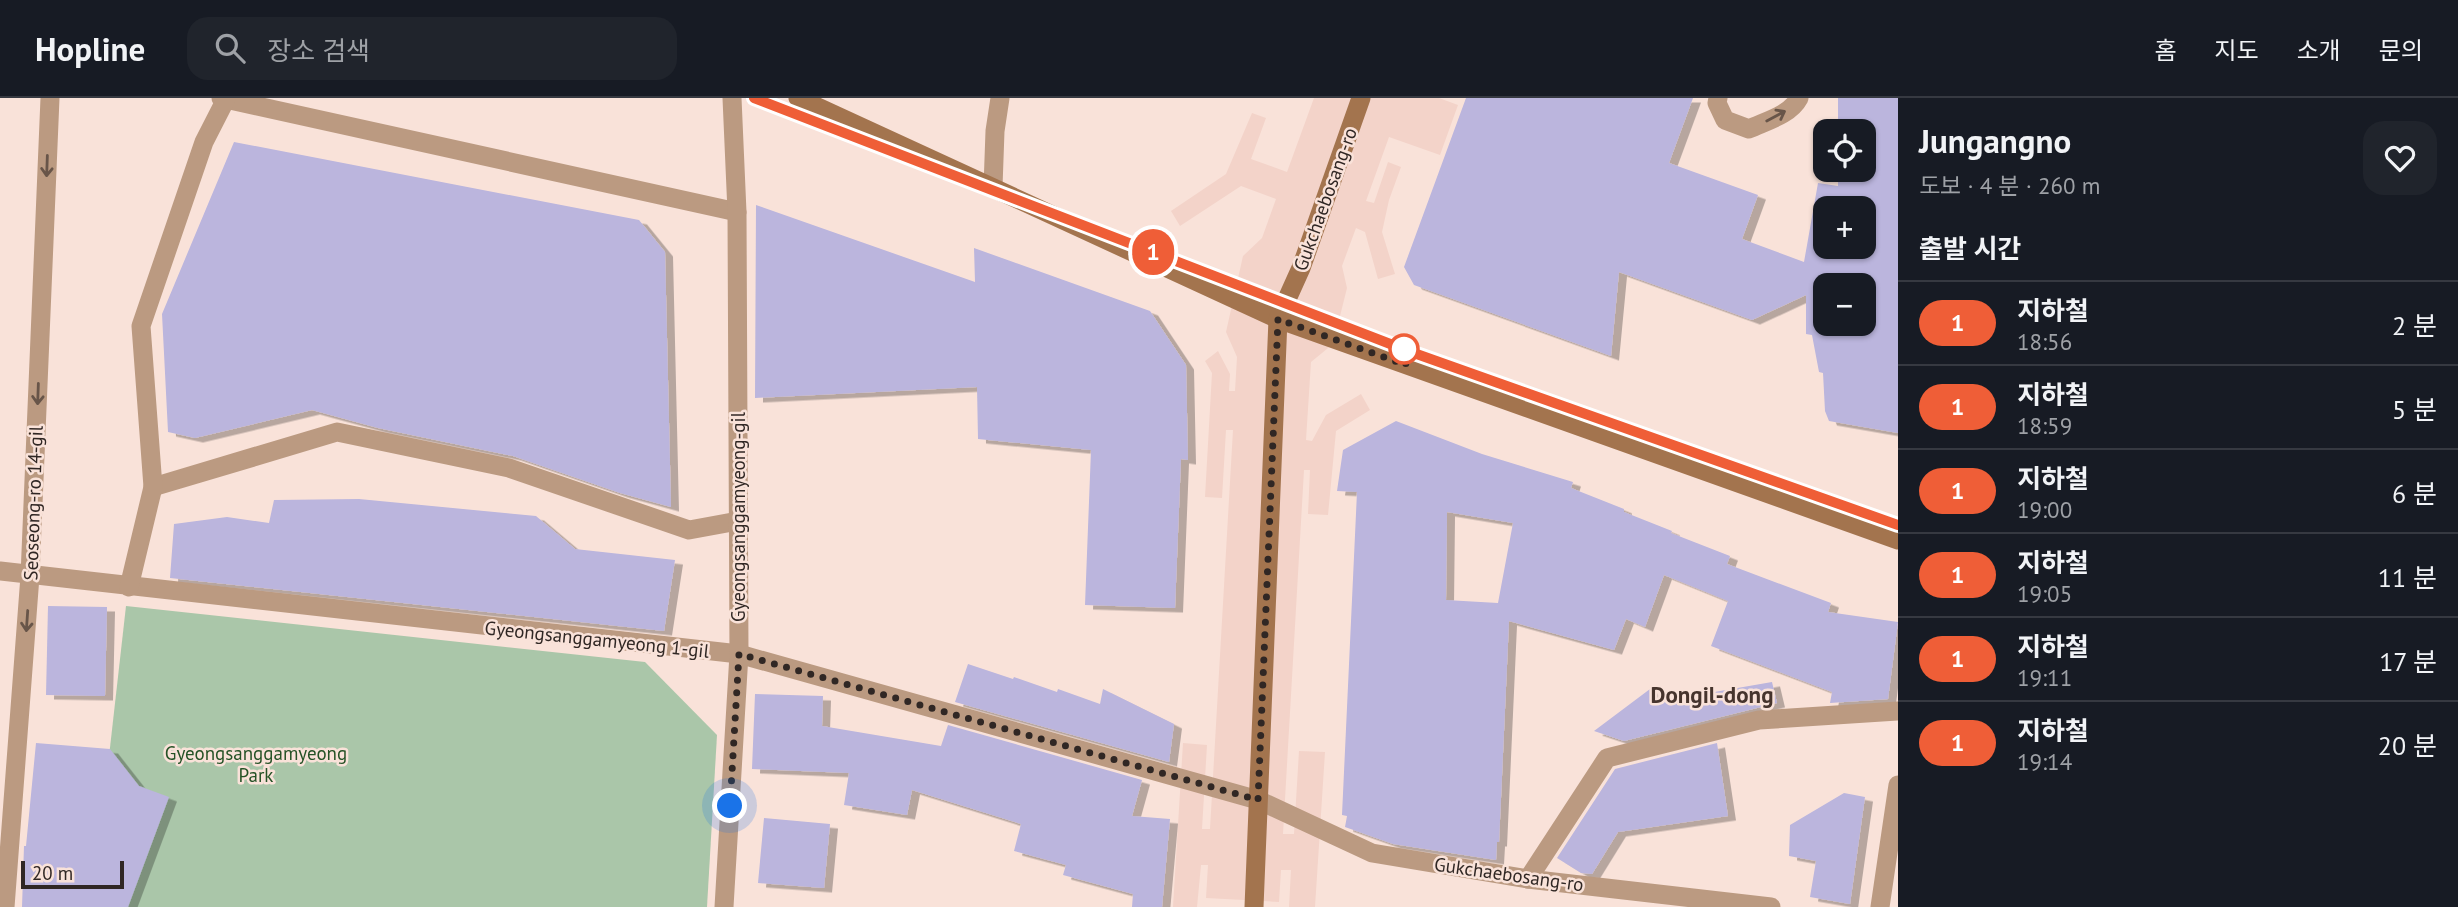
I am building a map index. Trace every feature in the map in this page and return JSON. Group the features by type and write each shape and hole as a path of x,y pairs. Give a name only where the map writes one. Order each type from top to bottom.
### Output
{"main road":[{"path":"798,98 1278,319 1898,540"},
{"name":"Gukchaebosang-ro","path":"1254,907 1278,319 1301,268 1360,98"}],"street":[{"name":"Seoseong-ro 14-gil","path":"5,907 30,576 50,98"},
{"name":"Gyeongsanggamyeong-gil","path":"724,907 739,654 737,212 732,98"},
{"path":"993,187 995,131 1000,98"},
{"path":"1718,98 1717,103 1725,120 1749,129 1781,114 1799,98"},
{"path":"129,587 153,487 141,326 204,142 224,99 737,212"},
{"path":"153,487 337,432 509,468 689,530 738,521"},
{"name":"Gyeongsanggamyeong 1-gil","path":"0,571 739,654 1258,800"},
{"path":"1528,879 1607,758 1759,720 1898,711"},
{"path":"1880,907 1898,785"},
{"name":"Gukchaebosang-ro","path":"1258,800 1372,853 1528,879 1771,907"}],"shaded area":[{"path":"1314,98 1439,98 1458,105 1440,155 1389,137 1366,201 1374,203 1388,162 1401,167 1389,200 1382,232 1395,274 1378,279 1365,232 1356,228 1342,266 1347,288 1333,344 1311,362 1306,440 1312,441 1326,415 1361,394 1370,410 1336,431 1328,515 1308,514 1310,470 1304,470 1283,834 1294,834 1299,751 1325,752 1315,907 1289,907 1291,870 1281,870 1279,902 1206,898 1208,865 1201,865 1197,907 1173,907 1183,743 1207,745 1202,829 1210,829 1233,430 1226,430 1222,498 1205,497 1212,373 1205,361 1218,351 1230,374 1229,391 1235,391 1237,357 1226,332 1243,256 1262,238 1276,199 1241,186 1180,226 1171,211 1226,174 1252,113 1266,118 1251,159 1287,172"}],"green space":[{"name":"Gyeongsanggamyeong Park","path":"126,606 645,662 717,735 707,907 92,907"}],"building":[{"path":"1466,98 1693,98 1669,163 1758,195 1742,239 1804,262 1813,211 1813,259 1876,259 1876,196 1816,196 1818,183 1838,186 1838,182 1876,182 1876,119 1838,119 1838,98 1898,98 1898,433 1829,421 1825,411 1823,373 1819,372 1812,335 1806,334 1806,295 1752,320 1619,272 1611,356 1414,285 1404,267"},
{"path":"234,142 639,220 665,252 671,507 620,493 513,456 378,428 312,410 195,438 168,432 162,314"},
{"path":"756,205 975,282 974,248 1150,311 1186,365 1188,460 1181,459 1175,608 1085,605 1091,450 978,439 977,387 755,398"},
{"path":"1396,421 1482,454 1573,482 1571,488 1730,556 1727,564 1831,603 1828,612 1898,622 1888,699 1830,703 1832,692 1711,646 1728,601 1664,575 1645,627 1626,619 1614,650 1509,621 1496,860 1393,844 1345,827 1347,816 1342,815 1357,492 1337,491 1343,450","holes":["1447,512 1513,523 1498,603 1446,600"]},
{"path":"359,499 536,516 575,549 675,560 664,631 170,578 174,524 227,517 269,523 274,500"},
{"path":"48,606 107,607 105,696 46,695"},
{"path":"968,664 1057,692 1058,689 1100,704 1103,689 1174,724 1169,762 955,702"},
{"path":"1772,682 1777,703 1624,741 1594,731 1650,689 1651,703"},
{"path":"755,694 823,696 822,726 941,746 948,725 1142,780 1132,816 1170,819 1162,907 1132,907 1133,894 1063,875 1066,865 1014,851 1021,824 912,790 907,815 844,805 849,773 752,769"},
{"path":"36,743 110,749 139,786 169,797 128,907 22,907 24,846"},
{"path":"1717,743 1728,816 1618,832 1592,874 1581,873 1557,858 1615,769"},
{"path":"1844,793 1865,797 1850,904 1810,897 1816,861 1789,856 1790,825"},
{"path":"764,818 830,824 824,888 758,883"}],"metro line":[{"name":"1","path":"754,98 1411,352 1898,525"}],"district":[{"name":"Dongil-dong","path":"1712,694"}],"route":[{"path":"730,806 739,654 1258,800 1278,319 1406,365 1404,349"}]}
